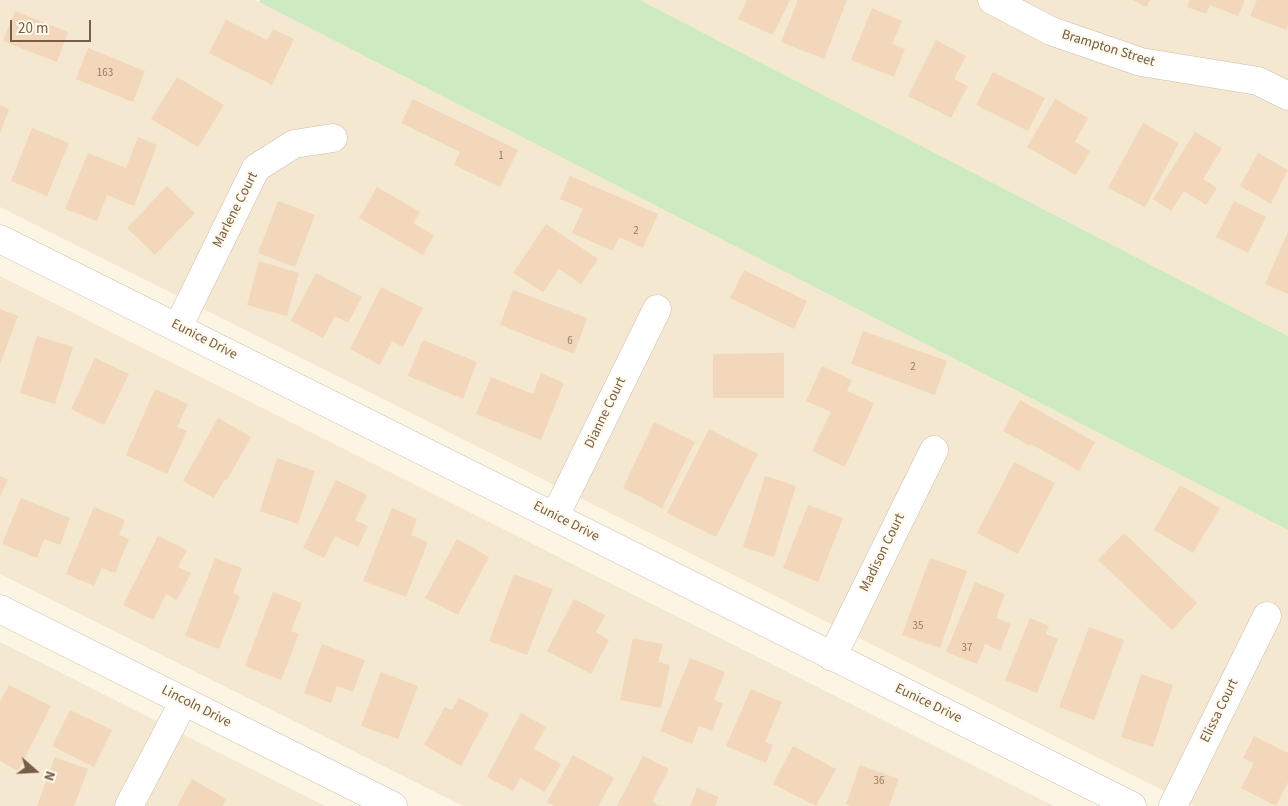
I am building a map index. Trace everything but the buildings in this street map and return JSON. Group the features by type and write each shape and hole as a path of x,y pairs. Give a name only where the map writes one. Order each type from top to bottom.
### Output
{"street":[{"name":"Brampton Street","path":"992,0 1051,31 1141,62 1258,81 1288,96"},
{"name":"Marlene Court","path":"178,327 256,168 294,144 333,138"},
{"name":"Eunice Drive","path":"0,238 1132,806"},
{"name":"Dianne Court","path":"555,516 657,309"},
{"name":"Madison Court","path":"832,656 934,450"},
{"name":"Lincoln Drive","path":"0,608 393,806"},
{"name":"Elissa Court","path":"1173,806 1267,616"},
{"path":"129,806 184,701"}],"shaded area":[{"path":"0,0 255,0 1288,530 1288,806 1194,806 0,207"},
{"path":"640,0 1288,0 1288,336"},
{"path":"0,276 1054,806 463,806 0,574"},
{"path":"0,642 325,806 0,806"}],"green space":[{"path":"260,0 640,0 1288,336 1288,530 259,2"}]}
